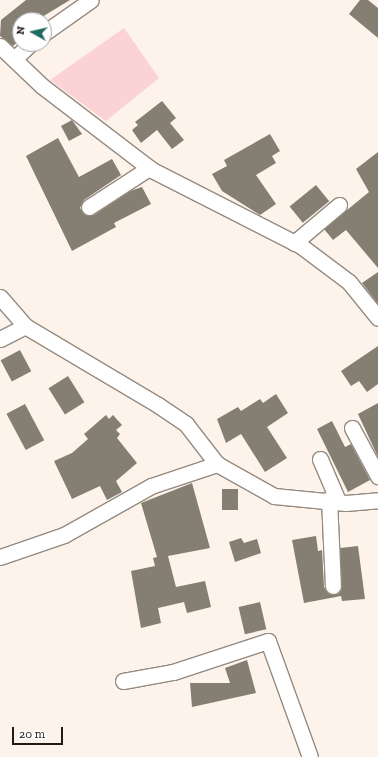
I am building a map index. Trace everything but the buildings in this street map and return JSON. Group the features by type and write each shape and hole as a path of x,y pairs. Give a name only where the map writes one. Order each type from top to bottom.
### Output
{"street":[{"path":"52,27 91,0"},
{"path":"0,46 42,86 149,168 294,243 349,282 378,318"},
{"path":"14,59 21,52"},
{"path":"89,207 149,168"},
{"path":"294,243 339,205"},
{"path":"0,297 25,326 186,424 217,464 274,496 333,500 378,500"},
{"path":"0,339 25,326"},
{"path":"352,428 378,476"},
{"path":"320,459 333,500 333,586"},
{"path":"0,557 64,535 150,486 217,464"},
{"path":"123,681 173,672 268,641 310,757"}],"shaded area":[{"path":"124,28 159,78 106,121 50,80"}]}
